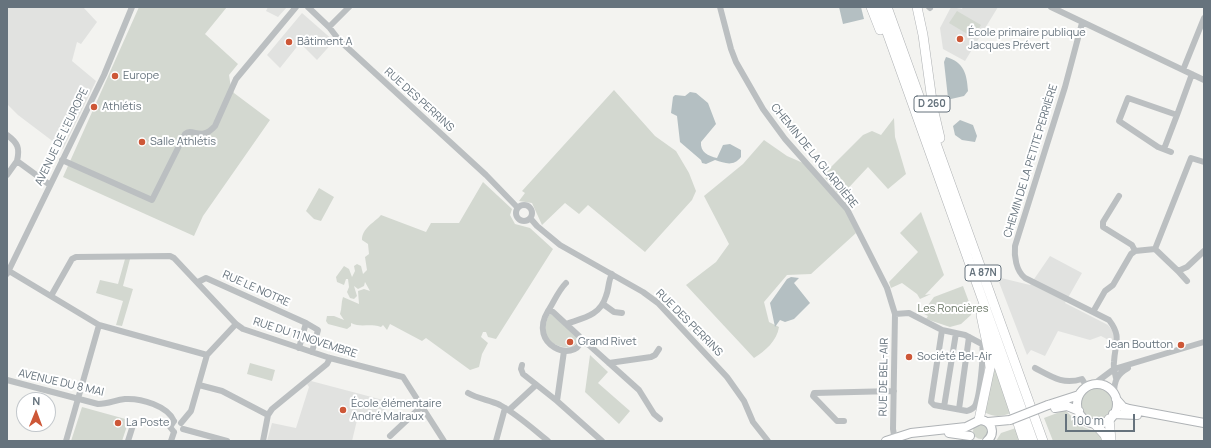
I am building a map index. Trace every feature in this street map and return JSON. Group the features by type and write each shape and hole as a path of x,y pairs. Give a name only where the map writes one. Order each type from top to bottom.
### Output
{"highway":[{"path":"871,7 879,29 892,46"},
{"name":"A 87N","path":"878,7 1033,441"},
{"name":"A 87N","path":"887,7 1043,441"},
{"name":"D 260","path":"917,7 924,35 933,108 940,137 940,153"},
{"path":"967,257 967,270 1024,441"},
{"path":"975,422 990,368 988,348 981,315"},
{"path":"1026,393 1050,441"},
{"path":"1111,417 1109,433 1112,441"},
{"path":"1094,423 1105,435 1107,441"}],"main road":[{"path":"987,441 992,433 1010,422 1079,396 1091,385 1107,387 1123,407 1204,423"},
{"path":"1079,396 1077,402 1079,411 1084,418 1094,423 1102,423 1111,417 1135,414 1204,428"},
{"path":"1111,417 1116,407 1115,396"},
{"path":"1049,407 1067,406 1079,411"},
{"path":"972,439 969,431 975,422"},
{"path":"893,440 911,433 961,428 975,422 1010,422"},
{"path":"988,422 992,427 992,433"},
{"path":"893,440 937,433 952,433 972,439"}],"street":[{"name":"AVENUE DE L'EUROPE","path":"8,272 104,75 132,7"},
{"path":"62,160 152,200 185,134 188,131 202,134 211,130 215,126 236,79 296,7"},
{"name":"RUE DES PERRINS","path":"308,7 329,27 339,40 486,175 518,208"},
{"path":"329,27 349,7"},
{"name":"CHEMIN DE LA GLARDIÈRE","path":"720,7 731,49 751,89 763,109 784,138 847,209 887,288 895,314"},
{"path":"1050,7 1082,23 1089,24 1204,80"},
{"path":"1183,70 1204,18"},
{"name":"CHEMIN DE LA PETITE PERRIÈRE","path":"1082,23 1065,87 1037,173 1015,251 1018,268 1022,276 1109,320 1116,331 1118,338 1114,369 1116,378 1115,396"},
{"path":"1164,149 1192,74"},
{"path":"1171,152 1158,147 1119,120 1126,100 1131,98 1177,115"},
{"path":"7,135 17,142 19,147 17,161 7,175"},
{"path":"1154,249 1191,158 1204,162"},
{"path":"17,161 50,185"},
{"path":"1119,196 1103,222 1103,227 1132,245 1135,251"},
{"path":"522,205 528,206 532,210 530,218 523,222 518,220 515,212 518,208 522,205"},
{"name":"RUE DES PERRINS","path":"530,218 537,226 560,245 612,274 658,303 720,370 738,392 753,422 768,441"},
{"path":"1093,312 1105,291 1113,284 1131,254 1135,251 1154,249 1178,271 1187,282"},
{"path":"1178,271 1202,255"},
{"name":"RUE DU 11 NOVEMBRE","path":"51,296 72,259 76,257 170,256 174,258 236,324 243,329 330,358 403,377 444,441"},
{"path":"8,272 99,325 207,355"},
{"path":"566,324 587,318 603,304 612,274"},
{"name":"RUE LE NOTRE","path":"198,282 206,278 306,323 318,330 312,352"},
{"path":"566,283 555,297 546,313 543,321 544,334 550,344 564,351 576,349 580,346 581,341"},
{"path":"603,304 614,312 622,313"},
{"path":"548,311 552,312 566,324 579,336 581,341 589,345 639,390 651,409 660,419"},
{"path":"895,314 909,313 942,330 979,341 983,349 979,388 975,407 967,411 934,405 931,399 942,330"},
{"name":"RUE DE BEL-AIR","path":"893,440 895,314"},
{"path":"299,348 306,323"},
{"path":"174,432 180,432 191,411 207,355 236,324"},
{"path":"66,441 99,325"},
{"path":"944,407 956,333"},
{"path":"959,409 969,337"},
{"path":"1035,368 1059,381 1071,382 1082,379 1091,385 1114,369 1135,364 1204,342"},
{"path":"609,363 651,357 655,355 659,348"},
{"path":"557,401 564,351"},
{"path":"263,441 268,415 272,409 327,364 330,358"},
{"path":"1116,378 1121,372 1135,364"},
{"path":"522,365 521,369 523,374 557,401 602,441"},
{"name":"AVENUE DU 8 MAI","path":"7,380 78,399 107,404 126,399 136,400 164,408 171,415 174,421"},
{"path":"199,385 222,392 268,415"},
{"path":"496,441 507,409 536,385"},
{"path":"844,421 837,421 817,402 813,396 814,393 894,391"},
{"path":"468,393 507,409 548,441"},
{"path":"390,436 422,406"},
{"path":"174,432 170,426 174,421 203,438 227,441"},
{"path":"128,441 134,422"},
{"path":"171,441 174,432"}],"shaded area":[{"path":"7,7 83,7 97,22 81,44 77,42 72,61 96,81 63,149 18,115 7,104"},
{"path":"268,7 287,7 278,17 266,11"},
{"path":"839,7 861,7 864,19 843,24"},
{"name":"École primaire publique Jacques Prévert","path":"951,7 962,9 963,7 998,7 965,61 943,49 940,28"},
{"path":"302,13 334,41 317,60 300,43 280,68 267,55"},
{"path":"946,57 961,65 967,79 968,91 964,96 951,99 948,98 944,62"},
{"path":"690,92 696,93 708,103 716,124 701,142 703,151 708,155 717,158 723,145 730,144 741,150 741,157 738,160 732,163 715,160 706,164 702,163 701,160 680,142 677,116 671,113 673,97 675,95 685,96"},
{"path":"960,120 973,125 977,136 975,142 962,140 955,135 953,126"},
{"path":"1050,256 1082,273 1065,303 1108,325 1114,333 1114,343 1101,336 1090,340 1058,331 1045,356 1031,350 1027,355 997,277 1030,285"},
{"path":"791,277 799,278 794,283 810,303 794,319 785,322 780,320 775,327 770,303 787,279"},
{"name":"École élémentaire André Malraux","path":"311,381 383,400 386,403 381,421 358,416 352,441 267,441 272,423 296,428 309,387 307,384"}],"green space":[{"path":"139,7 227,7 205,34 238,64 229,75 231,88 234,93 270,120 203,216 194,236 63,177"},
{"path":"957,11 981,25 974,38 949,23"},
{"path":"614,90 655,136 676,151 689,173 696,191 692,200 645,252 588,205 579,214 565,203 542,225 532,203 519,201 525,193 522,191"},
{"path":"894,118 895,137 906,174 888,189 868,167 840,197 823,175 863,135 872,131 881,135"},
{"path":"764,140 787,156 810,166 842,201 856,233 811,274 787,275 764,302 769,322 779,327 773,341 766,349 754,358 686,285 716,262 729,244 704,196 743,164"},
{"path":"483,182 512,209 510,215 515,224 530,228 553,249 496,339 488,337 486,332 483,332 481,337 488,343 482,354 479,367 470,370 426,338 422,341 390,324 387,330 383,325 381,327 351,323 351,326 347,329 328,324 326,321 327,316 334,316 344,320 340,314 343,297 359,304 358,291 364,289 370,291 365,282 364,286 358,289 354,286 357,296 354,299 350,298 347,292 349,287 348,279 346,279 344,285 337,282 336,277 344,266 349,269 352,277 355,271 354,266 357,264 361,266 363,274 367,270 365,257 369,254 368,244 362,240 364,232 381,215 426,232 431,223 459,223"},
{"path":"319,188 334,197 321,221 314,219 306,211"},
{"path":"921,212 944,275 925,295 931,294 920,299 917,294 902,283 891,288 889,282 918,252 900,233"},
{"path":"125,259 130,259 123,286 133,289 122,326 116,325 123,301 96,293 100,280 118,284"},
{"name":"Les Roncières","path":"963,286 972,310 971,315 961,324 950,327 926,319 928,316 922,313 934,297"},
{"path":"549,315 552,315 576,336 577,343 572,348 552,343 548,339 545,329"},
{"path":"590,355 608,372 598,383 630,411 619,424 585,392"},
{"path":"250,363 275,370 272,381 247,374"},
{"path":"995,367 1011,413 1000,416 994,416 984,412"},
{"path":"1097,388 1103,389 1110,395 1113,404 1112,410 1106,417 1097,420 1091,419 1084,413 1081,404 1082,398 1088,391"},
{"path":"82,407 129,420 122,441 71,441"},
{"path":"1065,410 1083,427 1099,433 1105,441 1053,441 1044,418"},
{"path":"981,423 987,425 989,431 987,437 981,439 975,437 973,431 975,425"},
{"path":"1016,428 1021,441 996,441 1001,433"}],"place":[{"name":"École primaire publique Jacques Prévert","path":"960,39"},
{"name":"Bâtiment A","path":"289,42"},
{"name":"Europe","path":"115,76"},
{"name":"Athlétis","path":"94,107"},
{"name":"Salle Athlétis","path":"142,142"},
{"name":"Grand Rivet","path":"570,342"},
{"name":"Jean Boutton","path":"1181,345"},
{"name":"Société Bel-Air","path":"909,357"},
{"name":"École élémentaire André Malraux","path":"343,410"},
{"name":"La Poste","path":"118,423"}]}
